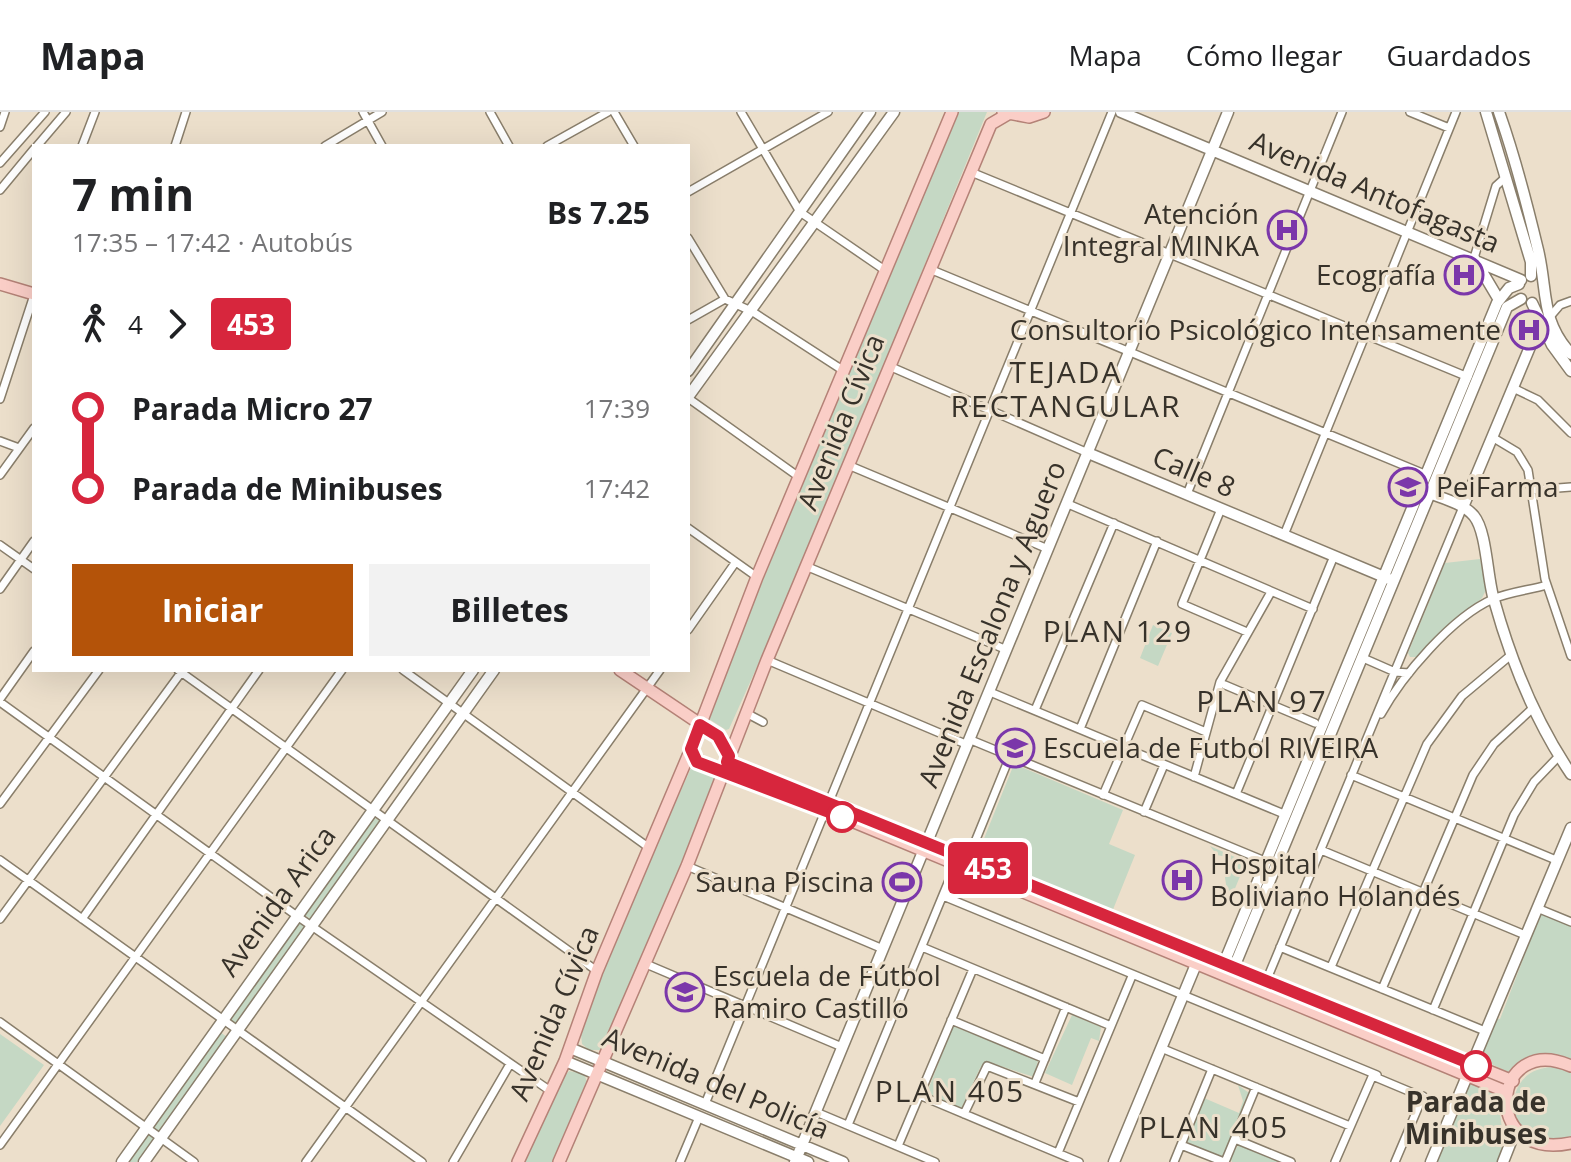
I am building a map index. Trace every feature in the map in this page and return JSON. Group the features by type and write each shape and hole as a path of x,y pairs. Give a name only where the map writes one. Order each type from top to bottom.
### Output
{"main road":[{"name":"Avenida Cívica","path":"518,1162 565,1061 597,971 691,749 757,577 952,112"},
{"path":"1005,113 1029,117 1044,112"},
{"name":"Avenida Cívica","path":"559,1162 605,1062 687,866 767,660 991,124 1005,113"},
{"path":"1,287 32,295"},
{"path":"623,672 718,736 727,763"},
{"path":"691,749 697,762 727,763 1222,969 1262,991 1507,1092"},
{"path":"1222,969 1235,966 1513,1081"},
{"path":"1571,1066 1559,1062 1540,1063 1513,1081 1507,1092 1506,1118 1514,1134 1536,1148 1571,1143"}],"street":[{"path":"0,127 5,112"},
{"path":"0,163 46,112 59,119"},
{"path":"38,144 66,112"},
{"path":"83,144 95,112"},
{"path":"176,144 186,112"},
{"path":"363,112 381,144"},
{"path":"328,144 382,112"},
{"path":"490,112 508,144"},
{"path":"551,144 608,112"},
{"path":"614,112 633,144"},
{"path":"741,112 800,212 886,271"},
{"path":"690,191 828,112"},
{"path":"690,368 870,112"},
{"path":"690,395 753,312 894,112"},
{"path":"680,1162 871,705 1029,309 1112,112"},
{"name":"Avenida Antofagasta","path":"1121,112 1524,280 1540,279 1544,291"},
{"name":"Avenida Escalona y Aguero","path":"800,1161 802,1145 1228,112"},
{"path":"1187,494 1342,112"},
{"path":"1410,112 1449,128"},
{"path":"1284,535 1456,112"},
{"path":"1486,112 1531,262 1521,299"},
{"path":"1499,112 1531,220 1544,291 1545,322 1571,371"},
{"path":"1496,144 1508,141"},
{"path":"0,190 32,152"},
{"path":"971,172 1472,378"},
{"path":"1499,300 1474,258 1496,186 1506,177"},
{"path":"690,241 725,299 753,312 844,371"},
{"path":"932,270 1228,390 1437,480"},
{"path":"1235,966 1437,480 1499,300 1509,288 1524,280"},
{"path":"1532,303 1544,291"},
{"path":"690,319 725,299"},
{"path":"1222,969 1318,724 1425,474 1507,307 1521,299 1532,303 1571,354"},
{"path":"0,399 32,301"},
{"path":"1262,991 1513,388 1545,322 1560,305 1571,301"},
{"name":"Calle 8","path":"889,366 1394,581"},
{"path":"1513,388 1538,400 1571,433"},
{"path":"690,399 799,477"},
{"path":"0,475 32,431"},
{"path":"1492,437 1511,448 1523,461 1532,490 1547,585 1571,656"},
{"path":"0,441 19,448"},
{"path":"848,465 1048,549"},
{"path":"1532,490 1571,487"},
{"path":"1419,489 1463,507 1480,528 1493,599 1511,655 1533,708 1571,774"},
{"path":"1068,504 1313,609"},
{"path":"1221,509 1182,604 1247,632"},
{"path":"1035,710 1114,523"},
{"path":"690,529 757,577"},
{"path":"1080,729 1157,541"},
{"path":"0,589 32,544"},
{"path":"0,545 32,568"},
{"path":"1236,794 1334,556"},
{"path":"690,627 735,563"},
{"path":"808,567 1007,650"},
{"path":"1366,740 1409,673 1455,627 1493,599 1547,585"},
{"path":"1194,777 1220,682 1271,592"},
{"path":"32,654 0,700 48,738 312,927 549,1090"},
{"path":"1331,967 1427,744 1473,685 1511,655"},
{"path":"1363,658 1395,672 1409,673"},
{"path":"767,660 871,705 1010,756 1276,865"},
{"path":"0,804 98,672"},
{"path":"0,919 180,672"},
{"path":"182,672 597,971"},
{"path":"82,919 258,672"},
{"path":"0,1145 341,672"},
{"path":"406,672 648,847"},
{"name":"Avenida Arica","path":"122,1162 471,672"},
{"name":"Avenida Arica","path":"144,1162 493,672"},
{"path":"306,1162 659,672"},
{"path":"1225,685 1332,730"},
{"path":"990,692 1296,819"},
{"path":"1103,795 1142,705 1206,732"},
{"path":"1382,989 1453,818 1483,759 1508,728 1533,708"},
{"path":"746,713 763,722"},
{"path":"848,1125 943,896 1010,756"},
{"path":"1433,1010 1504,839 1534,782 1559,756"},
{"path":"1144,812 1164,765"},
{"path":"1351,775 1556,860"},
{"path":"1431,1162 1525,935 1555,916 1556,860 1571,828"},
{"path":"1321,850 1525,935"},
{"path":"0,860 220,1021 422,1162"},
{"path":"687,866 883,949"},
{"path":"943,896 1375,1076 1421,1099 1449,1106"},
{"path":"922,947 1111,1026"},
{"path":"1280,947 1485,1031"},
{"path":"1114,1162 1197,960"},
{"path":"646,964 842,1047"},
{"path":"898,1146 973,969"},
{"path":"1058,1153 1132,976"},
{"path":"1035,1083 1066,1007"},
{"path":"951,1020 1045,1059"},
{"path":"1364,1034 1369,1021"},
{"path":"0,1022 194,1162"},
{"name":"Avenida del Policía","path":"570,1048 836,1161"},
{"path":"1161,1048 1350,1126"},
{"name":"Avenida del Policía","path":"565,1061 800,1161"},
{"path":"453,1162 510,1064"},
{"path":"964,1114 987,1066 1079,1102"},
{"path":"1174,1162 1212,1069"},
{"path":"1335,1162 1375,1076"},
{"path":"1181,1145 1224,1162 1256,1087"},
{"path":"919,1095 1079,1162"},
{"path":"1395,1162 1421,1099"},
{"path":"816,1112 935,1162"},
{"path":"1503,1162 1514,1134"},
{"path":"1235,1139 1291,1162"}],"green space":[{"path":"958,112 987,112 793,587 726,730 706,717"},
{"path":"1480,559 1486,590 1482,598 1416,657 1410,657 1408,653 1445,563"},
{"path":"1153,625 1172,633 1158,666 1140,658"},
{"path":"1014,764 1123,810 1109,844 1135,855 1112,912 977,856"},
{"path":"698,767 717,779 606,1043 601,1050 589,1050 582,1044 581,1034 605,960 691,768"},
{"path":"373,817 380,821 311,919 304,915"},
{"path":"1210,846 1246,862 1231,898 1228,897 1224,871 1227,857 1217,855"},
{"path":"1541,913 1571,925 1571,1061 1550,1057 1512,1074 1479,1058 1496,1018 1500,1019"},
{"path":"299,921 306,926 233,1026 226,1021"},
{"path":"1072,1015 1101,1027 1099,1041 1091,1038 1072,1085 1045,1073"},
{"path":"953,1026 1038,1060 1034,1077 988,1062 980,1068 961,1109 926,1095"},
{"path":"220,1032 227,1037 137,1162 127,1162"},
{"path":"0,1034 44,1065 0,1126"},
{"path":"1558,1067 1571,1072 1571,1139 1540,1144 1513,1120 1514,1098 1528,1075 1536,1070"},
{"path":"569,1071 584,1074 588,1084 557,1162 525,1162 561,1080"},
{"path":"1472,1084 1496,1094 1502,1137 1498,1162 1436,1162 1468,1086"},
{"path":"1238,1085 1249,1093 1224,1155 1220,1157 1187,1142 1204,1098 1239,1113 1243,1101"},
{"path":"1239,1144 1282,1162 1232,1162 1230,1158"}],"bus line":[{"name":"453","path":"842,817 697,762 691,749 700,725 722,741 729,756 727,762 1476,1066"}],"place":[{"name":"Atención Integral MINKA","path":"1287,230"},
{"name":"Ecografía","path":"1464,275"},
{"name":"Consultorio Psicológico Intensamente","path":"1529,330"},
{"name":"PeiFarma","path":"1408,487"},
{"name":"Escuela de Futbol RIVEIRA","path":"1015,748"},
{"name":"Hospital Boliviano Holandés","path":"1182,880"},
{"name":"Sauna Piscina","path":"902,882"},
{"name":"Escuela de Fútbol Ramiro Castillo","path":"685,992"},
{"name":"Parada de Minibuses","path":"1476,1066"}],"district":[{"name":"TEJADA RECTANGULAR","path":"1066,390"},
{"name":"PLAN 129","path":"1118,632"},
{"name":"PLAN 97","path":"1262,702"},
{"name":"PLAN 405","path":"950,1092"},
{"name":"PLAN 405","path":"1214,1128"}]}
